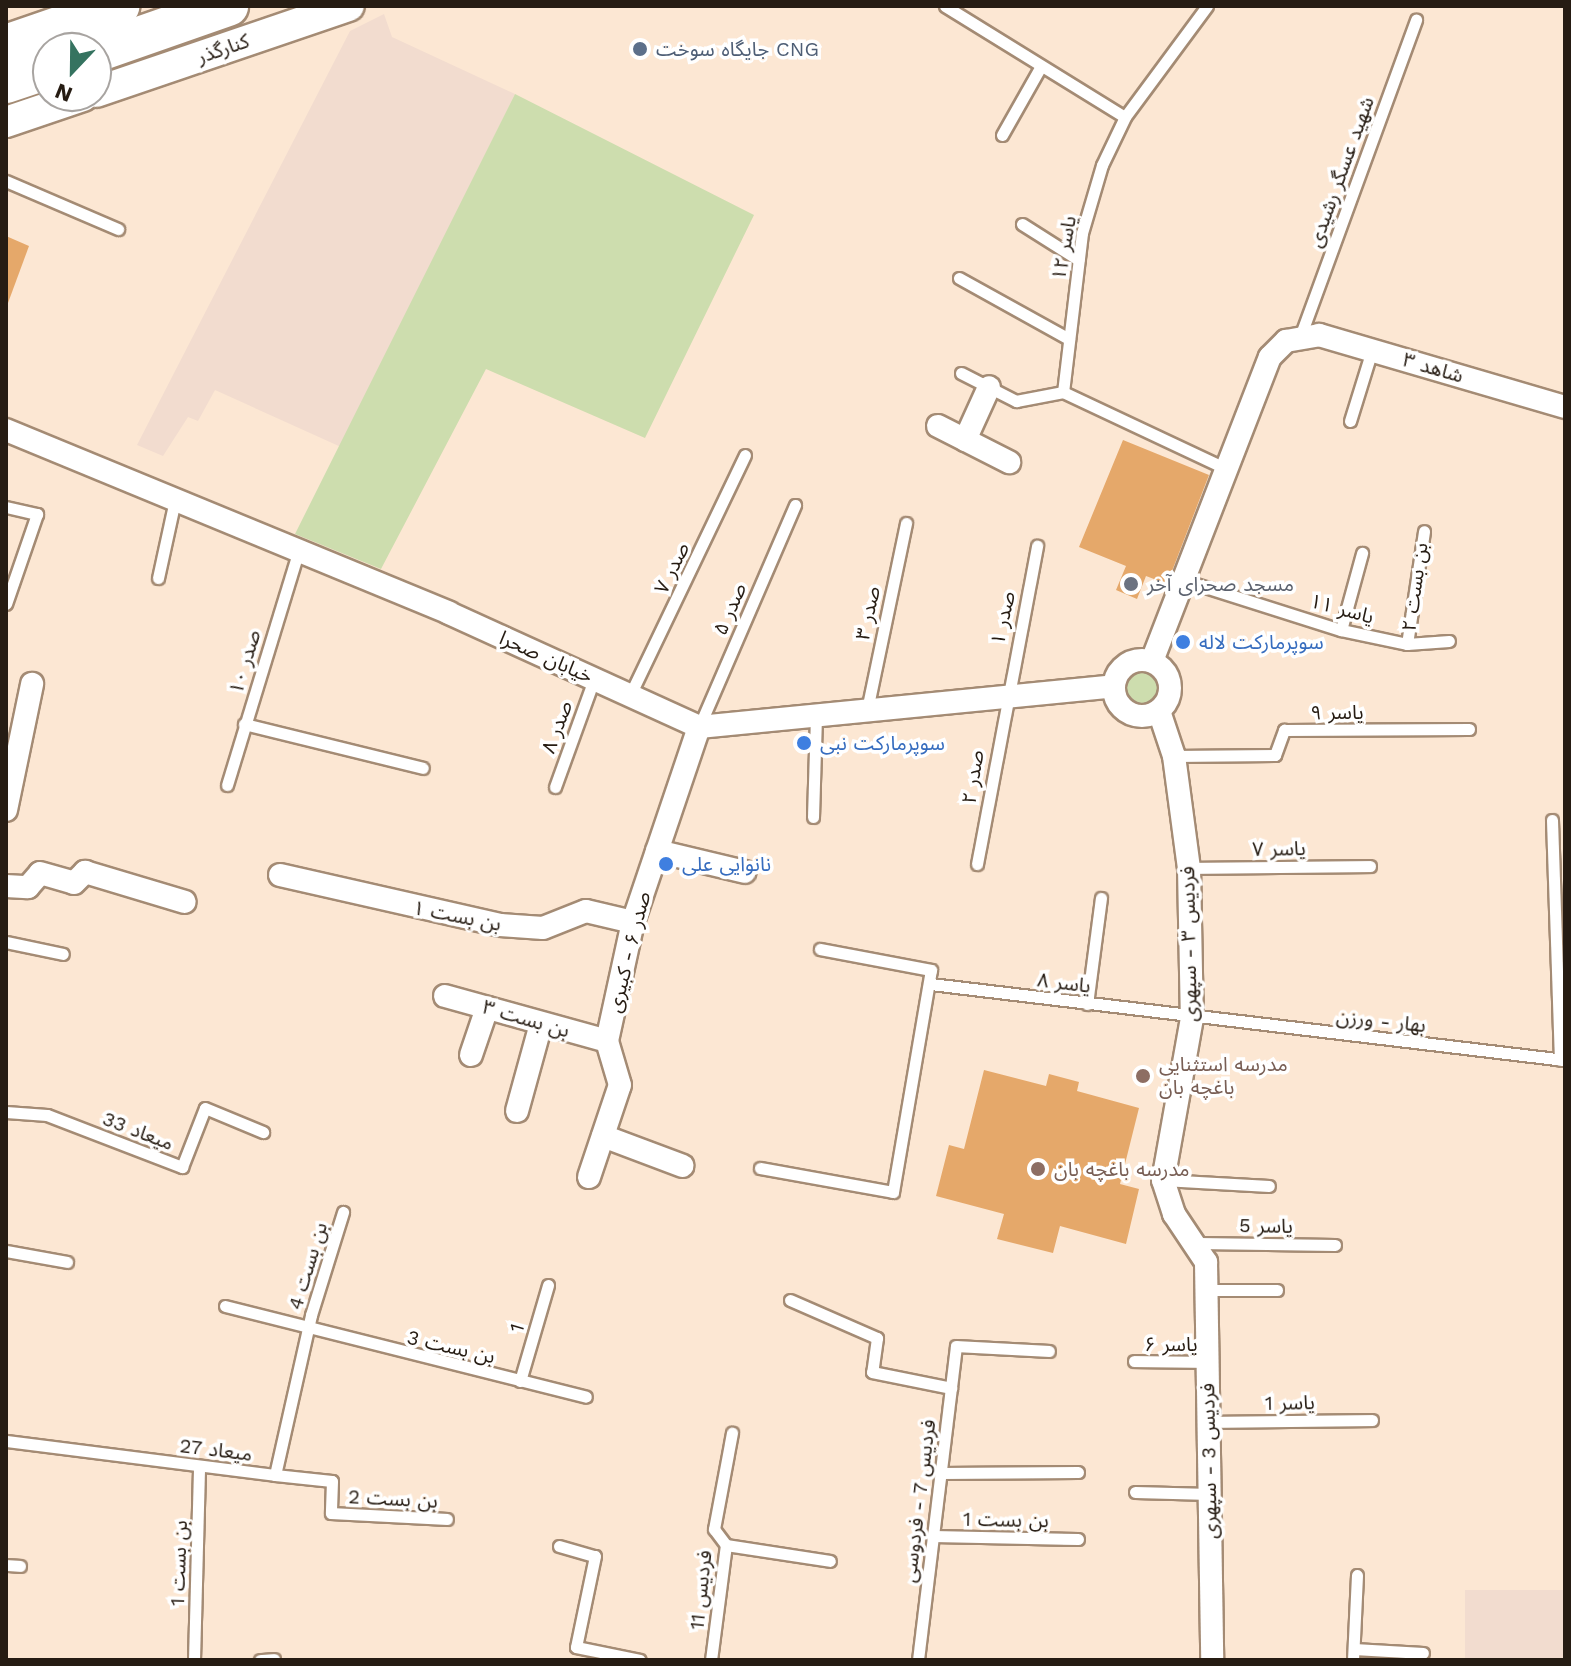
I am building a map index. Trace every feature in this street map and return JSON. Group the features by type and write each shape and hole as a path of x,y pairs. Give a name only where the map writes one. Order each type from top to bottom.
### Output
{"highway":[{"path":"6,45 119,6"},
{"path":"112,46 228,6"},
{"path":"6,83 32,74"}],"street":[{"name":"کنارگذر","path":"112,87 349,6"},
{"path":"6,122 36,112"},
{"name":"شاهد ۳","path":"1300,337 1319,335 1565,407"},
{"path":"1152,661 1270,357 1300,337"},
{"path":"965,440 989,387"},
{"path":"938,426 1009,462"},
{"name":"خیابان صحرا","path":"6,430 299,550 699,727"},
{"path":"1114,686 1130,662 1152,661"},
{"path":"1114,686 1129,712 1159,711 1171,684 1152,661"},
{"path":"6,810 32,684"},
{"path":"699,727 1114,686"},
{"name":"فردیس ۳ - سپهری","path":"1159,711 1174,756 1189,868 1192,1018 1163,1180"},
{"name":"صدر ۶ - کبیری","path":"589,1177 620,1085 607,1041 633,922 699,727"},
{"path":"657,851 745,872"},
{"path":"6,886 28,887 40,873 74,883 85,872 185,902"},
{"name":"بن بست ۱","path":"280,875 500,925 543,928 586,911 633,922"},
{"name":"بن بست ۳","path":"445,996 607,1041"},
{"path":"471,1055 487,1008"},
{"path":"517,1111 541,1024"},
{"path":"603,1136 683,1166"},
{"path":"1163,1180 1174,1214 1202,1253"},
{"name":"فردیس 3 - سپهری","path":"1202,1253 1208,1362 1212,1660"}],"lane":[{"path":"945,6 1125,117"},
{"name":"یاسر ۱۲","path":"1063,392 1079,260 1102,165 1125,117 1207,6"},
{"name":"شهید عسگر رشیدی","path":"1300,337 1416,20"},
{"path":"1002,135 1041,66"},
{"path":"6,181 118,229"},
{"path":"1022,224 1079,260"},
{"path":"959,278 1069,339"},
{"path":"1350,421 1372,350"},
{"path":"961,373 1016,401 1063,392 1227,469"},
{"name":"صدر ۷","path":"630,695 745,455"},
{"path":"158,578 175,500"},
{"name":"صدر ۵","path":"699,727 795,505"},
{"path":"6,507 37,514 6,604"},
{"name":"صدر ۳","path":"867,710 906,523"},
{"name":"بن بست ۲","path":"1407,644 1424,531"},
{"name":"صدر ۱","path":"1005,697 1037,546"},
{"name":"صدر ۱۰","path":"227,785 299,550"},
{"path":"1341,630 1362,553"},
{"name":"یاسر ۱۱","path":"1182,580 1341,630 1407,644 1449,641"},
{"name":"صدر ۸","path":"555,787 594,679"},
{"name":"صدر ۲","path":"977,864 1005,697"},
{"path":"813,817 816,715"},
{"path":"244,724 423,768"},
{"name":"یاسر ۹","path":"1174,756 1275,755 1284,730 1469,729"},
{"path":"1552,820 1563,1060"},
{"name":"یاسر ۷","path":"1189,868 1370,866"},
{"path":"1087,1004 1101,898"},
{"path":"6,942 63,954"},
{"path":"760,1168 893,1192 931,970 820,949"},
{"name":"یاسر ۸","path":"931,984 1192,1018"},
{"name":"بهار - ورزن","path":"1192,1018 1563,1060"},
{"name":"میعاد 33","path":"6,1112 47,1115 182,1167 205,1108 263,1132"},
{"path":"1163,1180 1269,1186"},
{"name":"بن بست 4","path":"308,1331 343,1212"},
{"name":"یاسر 5","path":"1202,1253 1335,1245"},
{"path":"6,1251 67,1262"},
{"name":"1","path":"520,1381 548,1285"},
{"path":"1206,1290 1277,1290"},
{"path":"790,1300 877,1338 872,1372 951,1388"},
{"name":"بن بست 3","path":"225,1306 308,1331 586,1397"},
{"name":"میعاد 27","path":"6,1441 275,1475 308,1331"},
{"name":"فردیس 7 - فردوسی","path":"918,1660 956,1346 1049,1351"},
{"name":"یاسر ۶","path":"1134,1361 1208,1362"},
{"name":"یاسر 1","path":"1209,1422 1372,1420"},
{"name":"فردیس 11","path":"711,1660 726,1545 714,1529 732,1433"},
{"name":"بن بست 1","path":"194,1660 199,1466"},
{"path":"941,1473 1078,1472"},
{"name":"بن بست 2","path":"275,1475 332,1481 331,1513 447,1519"},
{"path":"1135,1492 1210,1494"},
{"name":"بن بست 1","path":"933,1536 1078,1539"},
{"path":"726,1545 830,1561"},
{"path":"559,1546 595,1556 576,1647 640,1660"},
{"path":"6,1565 20,1566"},
{"path":"1357,1575 1354,1655 1423,1653"},
{"path":"260,1660 274,1659"}],"shaded area":[{"path":"384,14 392,37 515,94 341,447 215,390 198,421 188,417 163,456 137,445 350,31"},
{"path":"1465,1590 1565,1590 1565,1660 1465,1660"}],"green space":[{"path":"515,94 754,215 645,438 486,369 381,569 295,534"},
{"path":"1143,667 1157,673 1163,687 1157,701 1143,707 1129,701 1123,687 1129,673"}],"building":[{"path":"6,236 29,246 8,303 6,303"},
{"name":"مسجد صحرای آخر","path":"1123,440 1209,475 1167,584 1146,576 1137,599 1116,590 1126,566 1079,547"},
{"path":"984,1070 1046,1086 1049,1074 1079,1082 1077,1091 1139,1108 1120,1184 1139,1189 1126,1244 1060,1226 1053,1253 997,1239 1004,1214 936,1196 949,1145 964,1149"}],"place":[{"name":"جایگاه سوخت CNG","path":"640,49"},
{"name":"مسجد صحرای آخر","path":"1131,584"},
{"name":"سوپرمارکت لاله","path":"1183,642"},
{"name":"سوپرمارکت نبی","path":"804,743"},
{"name":"نانوایی علی","path":"666,864"},
{"name":"مدرسه استثنایی باغچه بان","path":"1143,1076"},
{"name":"مدرسه باغچه بان","path":"1038,1169"}]}
